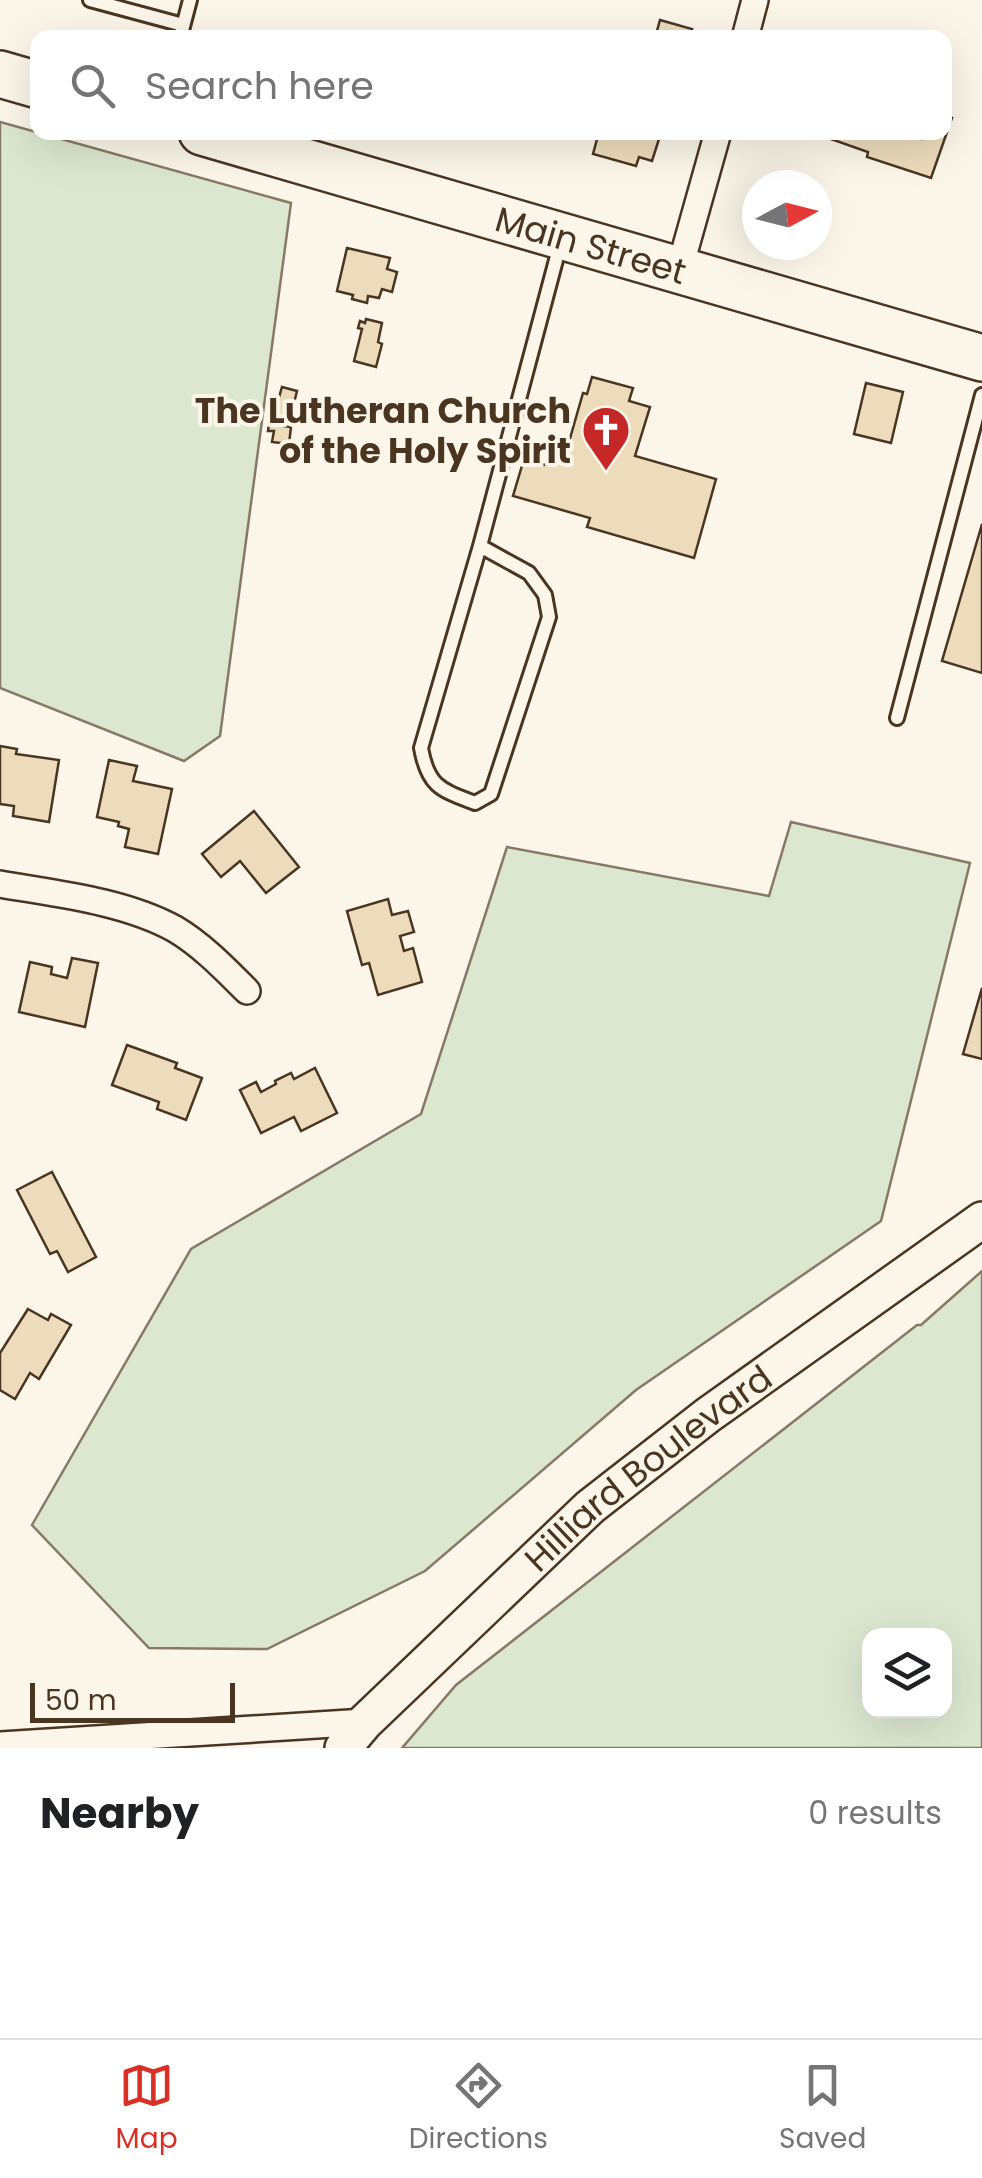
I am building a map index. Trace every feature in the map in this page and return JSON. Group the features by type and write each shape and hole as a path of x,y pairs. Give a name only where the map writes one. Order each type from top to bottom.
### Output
{"highway":[{"path":"0,74 30,83"},
{"name":"Main Street","path":"229,140 982,358"}],"street":[{"path":"747,30 754,0"},
{"path":"679,271 716,140"},
{"path":"0,884 125,909 176,930 216,960 247,991"},
{"name":"Hilliard Boulevard","path":"354,1735 590,1507 708,1416 982,1220"},
{"path":"0,1744 354,1735"}],"lane":[{"path":"90,0 179,30"},
{"path":"182,30 190,0"},
{"path":"480,546 528,573 545,595 549,617 491,794 475,803 443,791 425,770 421,748 480,546 562,238"},
{"path":"896,718 982,396"}],"green space":[{"path":"0,122 30,130 30,140 65,140 291,203 220,736 184,761 0,688"},
{"path":"791,822 970,863 881,1221 636,1390 425,1571 267,1649 149,1648 32,1525 191,1249 421,1114 507,847 769,896"},
{"path":"982,1271 982,1748 402,1748 456,1685"}],"building":[{"path":"660,20 692,29 692,30 657,30"},
{"path":"597,140 659,140 652,161 639,157 636,166 593,154"},
{"path":"834,140 944,140 931,178 867,157 868,152"},
{"path":"347,248 390,258 387,269 397,272 392,292 382,289 379,298 368,296 367,303 337,291"},
{"path":"366,319 382,323 376,367 354,361 362,329 358,328 360,321 365,323"},
{"name":"The Lutheran Church of the Holy Spirit","path":"592,377 633,388 629,401 650,407 635,456 716,479 694,558 587,527 590,518 513,496 524,459 546,465 548,459 563,463 583,393 587,394"},
{"path":"866,383 903,392 891,443 854,434"},
{"path":"282,387 297,391 289,423 273,418"},
{"path":"269,424 291,427 289,444 272,442 274,431 268,431"},
{"path":"982,524 982,673 942,661"},
{"path":"0,746 17,749 16,754 59,760 49,822 13,816 14,806 0,804"},
{"path":"109,760 137,766 133,781 172,789 158,854 125,847 129,829 118,826 119,822 97,817"},
{"path":"254,811 299,867 266,893 240,861 221,877 202,854"},
{"path":"388,899 392,915 408,911 414,932 400,936 404,951 413,948 422,982 378,995 369,963 362,965 347,911"},
{"path":"72,958 98,963 85,1027 19,1012 30,962 52,967 51,974 67,978"},
{"path":"982,988 982,1059 963,1054"},
{"path":"127,1045 177,1063 175,1068 202,1078 186,1120 157,1109 159,1102 112,1085"},
{"path":"315,1068 337,1113 301,1131 294,1117 261,1133 240,1090 256,1082 261,1092 291,1073 294,1079"},
{"path":"52,1172 96,1257 68,1272 57,1251 50,1254 17,1190"},
{"path":"28,1309 48,1320 51,1314 71,1325 39,1379 30,1373 15,1399 0,1390 0,1353"}],"place":[{"name":"The Lutheran Church of the Holy Spirit","path":"606,472"}]}
